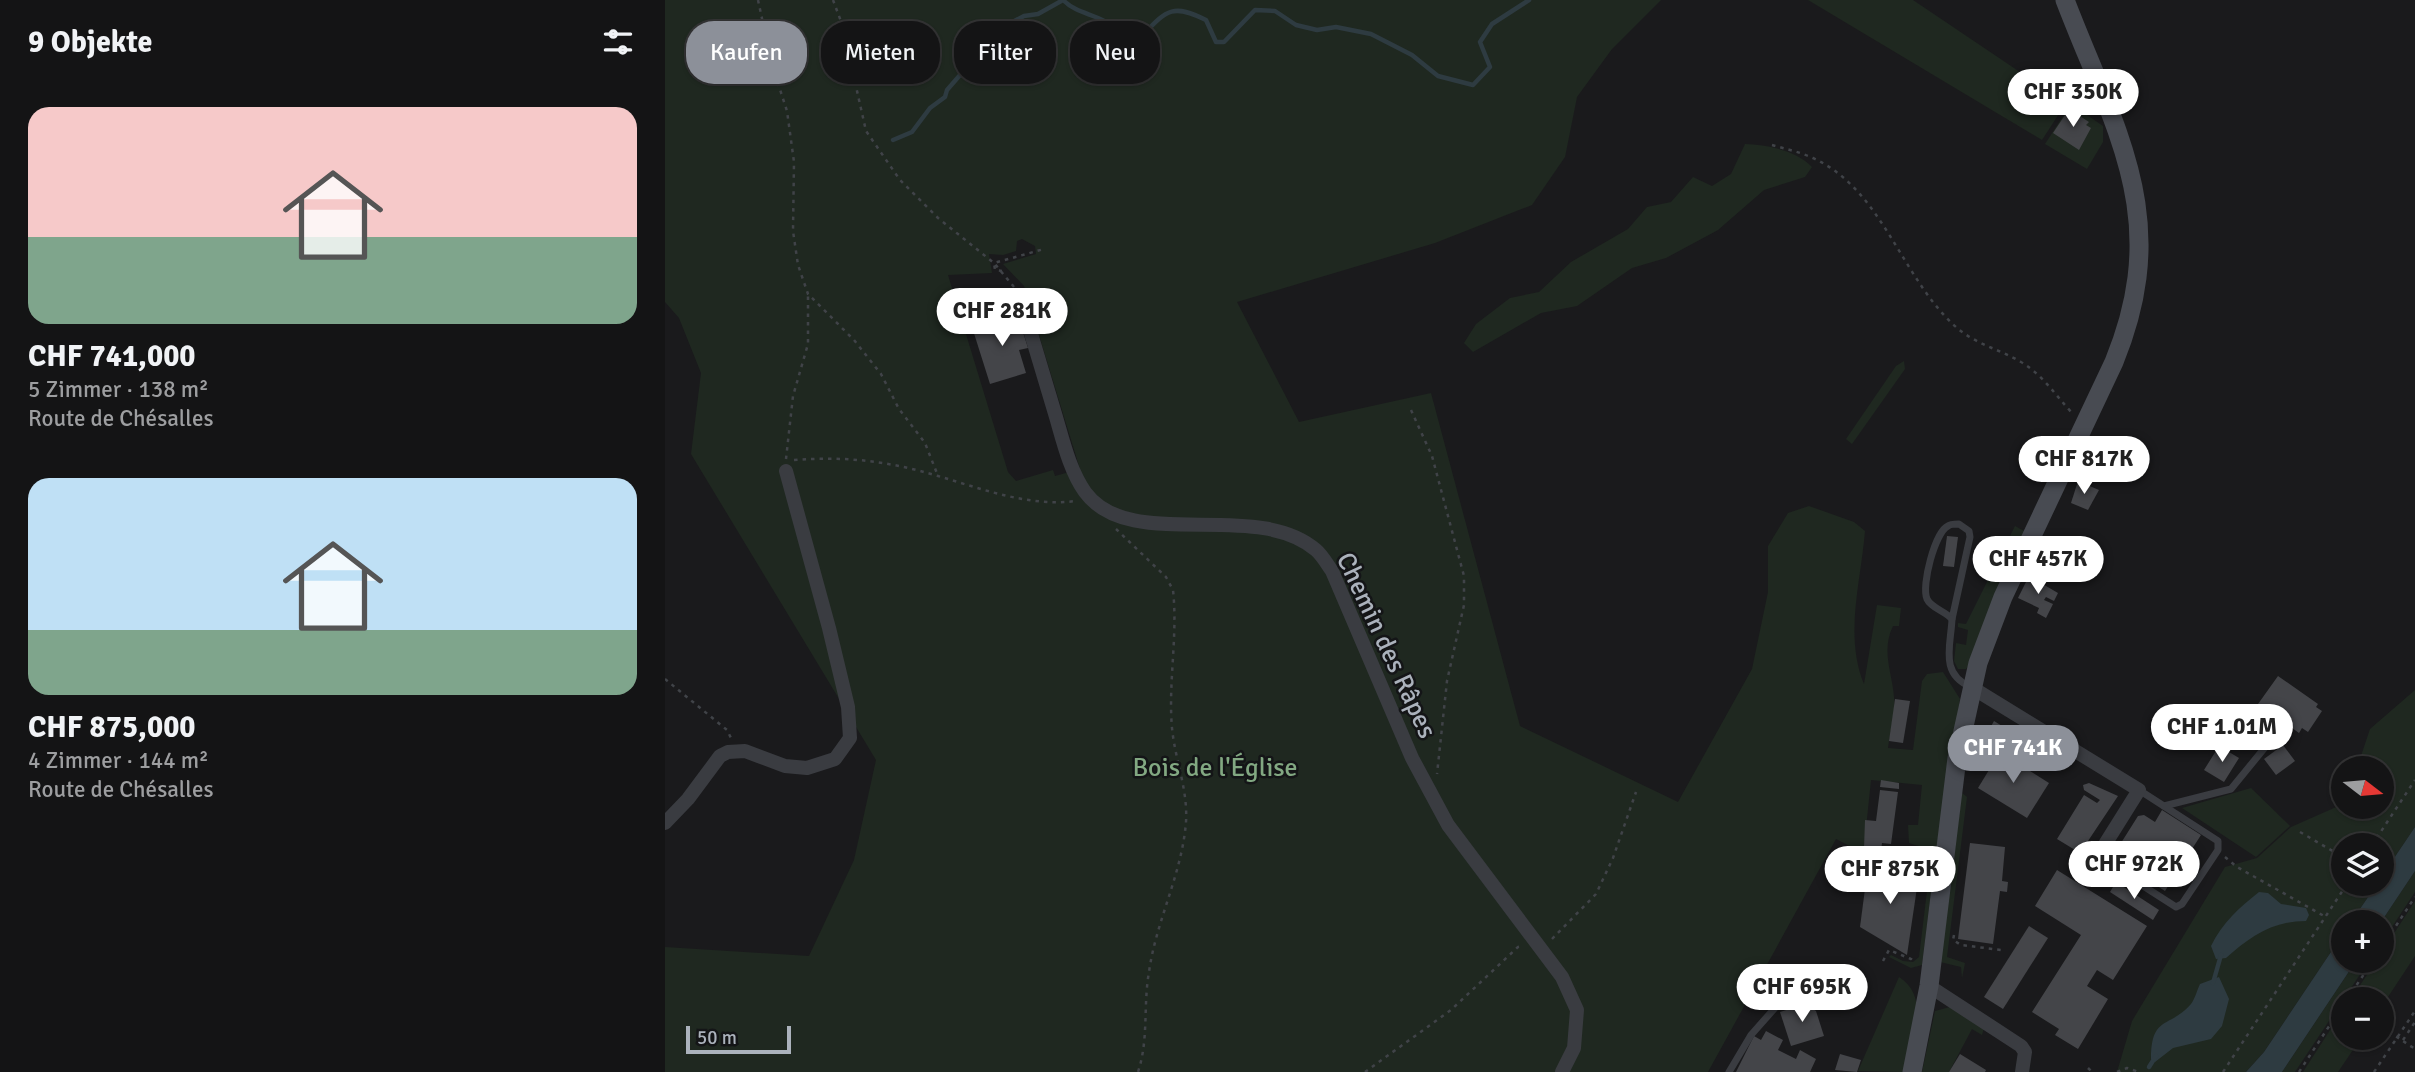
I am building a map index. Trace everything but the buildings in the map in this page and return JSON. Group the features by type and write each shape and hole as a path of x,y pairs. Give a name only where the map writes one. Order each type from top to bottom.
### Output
{"street":[{"path":"1912,1072 1929,986 1957,758 1971,687 1989,629 2129,325 2141,242 2134,183 2065,0"},
{"name":"Chemin des Râpes","path":"1021,300 1067,454 1088,496 1111,513 1143,522 1261,526 1292,536 1316,550 1332,571 1412,758 1448,825 1495,883 1535,943 1562,977 1577,1010 1574,1048 1562,1072"},
{"path":"665,823 688,799 720,756 734,750 785,766 807,768 835,759 850,738 851,723 841,681 786,471"},
{"path":"1971,687 2139,790 2097,857"},
{"path":"1929,986 2021,1045 2025,1063 2022,1072"}],"lane":[{"path":"1952,619 1927,600 1925,592 1941,532 1948,526 1959,524 1969,531 1970,537 1952,619 1948,663 1958,678 1971,687"},
{"path":"2164,806 2231,789 2276,734"},
{"path":"2097,857 2176,907 2182,904 2217,850 2218,841 2139,790"},
{"path":"1729,1072 1751,1035 1797,983"}],"path":[{"path":"758,0 772,65 787,111 794,162 793,231 797,265 808,294 808,344 793,396 786,460 851,457 938,476 973,489 1003,496 1067,502 1088,496"},
{"path":"833,0 842,23 866,131 900,180 938,218 994,263 1021,300"},
{"path":"1772,145 1814,158 1843,178 1866,201 1929,296 1954,326 1973,340 2036,372 2084,422"},
{"path":"994,263 1044,249"},
{"path":"808,294 853,340 881,374 903,416 925,443 938,476"},
{"path":"1411,410 1432,456 1464,576 1464,605 1447,681 1440,757 1431,794"},
{"path":"1111,513 1123,538 1166,577 1173,590 1172,725 1186,800 1186,824 1175,876 1150,963 1147,1017 1138,1072"},
{"path":"665,679 727,730 734,750"},
{"path":"2380,833 2415,780"},
{"path":"1365,1072 1451,1010 1518,947 1551,941 1595,894 1613,858 1636,792"},
{"path":"2300,832 2331,851"},
{"path":"2217,850 2237,867 2325,917"},
{"path":"2223,1072 2339,896"},
{"path":"2394,929 2415,897"},
{"path":"1954,935 1954,940 1961,945 2001,950"},
{"path":"1883,961 1889,950 1905,959 1911,959 1913,955"},
{"path":"2374,1072 2415,1011"},
{"path":"2299,1072 2331,1023"},
{"path":"2403,1041 2413,1030 2415,1023"},
{"path":"2394,1035 2415,1049"},
{"path":"2088,1068 2092,1072"},
{"path":"2117,1072 2127,1068 2139,1072"}],"green space":[{"name":"Bois de l'Église","path":"665,0 1661,0 1612,49 1577,97 1565,157 1532,205 1435,243 1237,302 1299,422 1431,393 1520,726 1678,802 1752,669 1768,592 1768,546 1788,513 1809,506 1854,522 1865,531 1854,628 1858,665 1864,684 1877,605 1901,608 1899,626 1893,626 1888,644 1894,716 1888,748 1913,750 1922,681 1927,674 1943,672 1960,699 1939,844 1931,850 1909,843 1908,825 1918,825 1922,785 1871,780 1864,848 1935,861 1922,965 1911,968 1889,957 1891,955 1913,962 1919,957 1930,866 1926,862 1863,853 1836,839 1708,1072 665,1072 665,947 809,956 854,860 876,760 691,454 701,373 679,318 665,302","holes":["1022,239 1035,246 1036,254 1003,264 1024,286 1080,469 1055,476 1053,470 1016,481 1008,472 948,275 992,273 989,254 1003,255 1016,251 1017,241"]},
{"path":"1808,0 1913,0 2066,103 2042,140"},
{"path":"2071,104 2103,126 2103,142 2087,169 2045,144"},
{"path":"1745,144 1781,150 1798,156 1812,167 1805,177 1764,190 1718,230 1666,258 1632,268 1577,306 1541,313 1473,352 1464,343 1476,324 1510,298 1539,292 1571,262 1628,229 1647,207 1671,202 1693,177 1712,186 1731,174"},
{"path":"1904,361 1905,369 1852,444 1846,439 1896,366"},
{"path":"2015,526 2026,532 1970,664 1966,669 1958,669 1954,661 1956,643 1966,645 1968,630 1958,627 1958,623 1966,624"},
{"path":"2415,690 2415,827 2394,858 2394,833 2331,833 2331,896 2369,896 2359,910 2331,910 2331,952 2264,1052 2246,1072 2117,1072 2132,1021 2225,867 2257,858 2291,827 2331,809 2331,819 2394,819 2394,756 2361,756 2370,729"},
{"path":"2251,788 2290,826 2256,857 2182,808"},
{"path":"1962,793 1967,797 1947,957 1965,963 1962,978 1961,967 1940,962"},
{"path":"2415,871 2415,892 2394,924 2394,910 2389,910"},
{"path":"2415,901 2415,956 2394,988 2359,987 2368,973 2394,973 2394,933"},
{"path":"2348,973 2361,973 2352,987 2339,987"},
{"path":"1899,977 1915,996 1917,1008 1917,1021 1905,1072 1858,1071"},
{"path":"2331,998 2331,1018 2295,1072 2282,1072"},
{"path":"1950,1007 1984,1028 1982,1035 1972,1029 1949,1072 1922,1072 1935,1011"},
{"path":"2331,1029 2331,1050 2353,1050 2338,1072 2303,1072"}],"shaded area":[{"path":"2415,827 2415,871 2389,910 2359,910 2369,896 2394,896 2394,858"},
{"path":"2259,892 2268,893 2281,904 2306,908 2309,915 2306,921 2272,927 2244,943 2226,958 2216,959 2211,946 2220,930"},
{"path":"2331,952 2331,973 2348,973 2339,987 2331,987 2331,998 2282,1072 2246,1072 2264,1052"},
{"path":"2219,977 2229,999 2222,1026 2211,1039 2173,1048 2155,1062 2151,1059 2154,1035 2158,1029 2191,1004 2200,984"}],"waterway":[{"path":"893,140 912,132 930,108 945,97 947,90 1001,28 1024,16 1038,14 1063,0 1106,22 1121,34 1144,34 1165,14 1186,12 1206,20 1216,42 1224,42 1255,10 1275,11 1296,25 1317,30 1336,27 1371,34 1412,55 1438,76 1473,85 1490,67 1480,42 1492,24 1529,0"},
{"path":"2213,983 2221,955"},
{"path":"2149,1067 2156,1056"}]}
